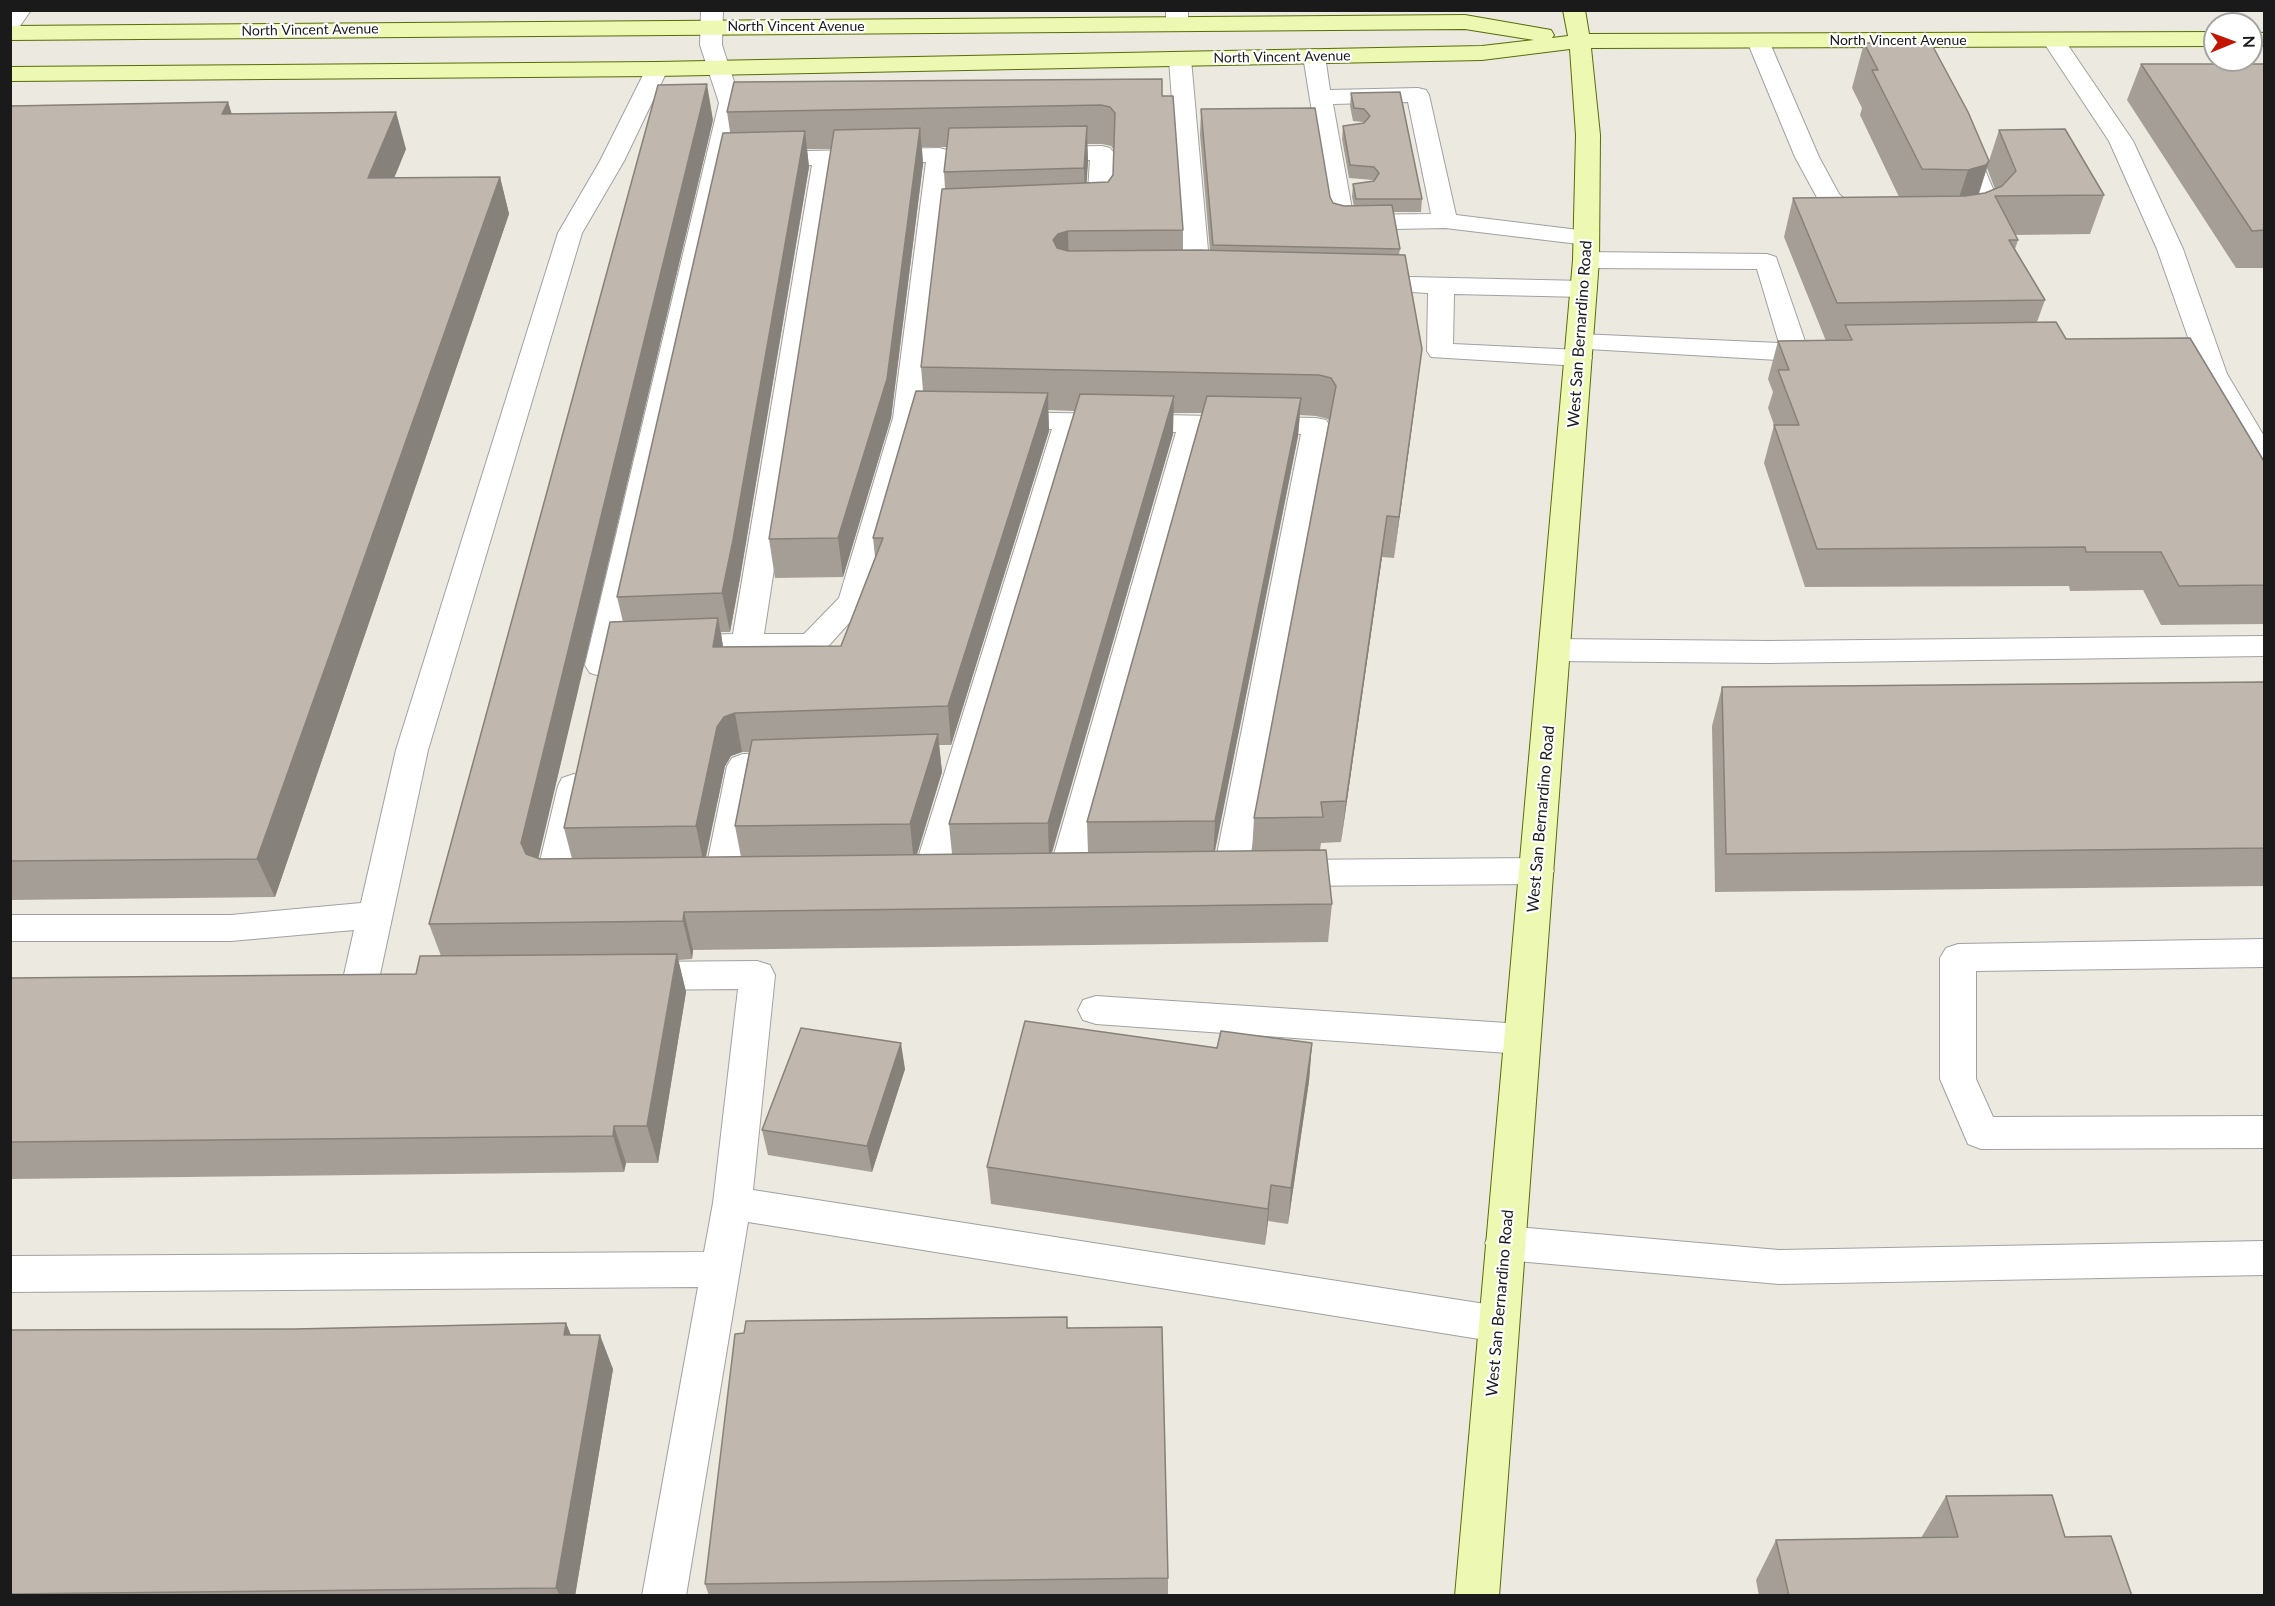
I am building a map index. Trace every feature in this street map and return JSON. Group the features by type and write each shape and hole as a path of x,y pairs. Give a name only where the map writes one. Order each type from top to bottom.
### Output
{"street":[{"name":"West San Bernardino Road","path":"1477,1596 1585,262 1590,175 1580,41 1574,10"},
{"name":"North Vincent Avenue","path":"10,33 710,18 1287,17 1465,22 1580,41"},
{"name":"North Vincent Avenue","path":"10,74 657,69 1482,53 1580,41 2203,39"}],"lane":[{"path":"10,24 21,10"},
{"path":"594,695 629,648 716,160 730,103 716,68 710,18"},
{"path":"2053,40 2121,141 2170,249 2214,374 2265,459"},
{"path":"1758,41 1807,157 1829,198 1847,214 1863,220 1888,223"},
{"path":"1908,41 1919,62"},
{"path":"1314,56 1320,97 1336,130 1345,187 1342,223 1445,221 1585,262"},
{"path":"1180,58 1186,280 1232,281"},
{"path":"361,979 412,750 570,233 612,161 657,69"},
{"path":"1320,97 1418,95 1414,128 1426,186 1445,221"},
{"path":"1941,225 1976,223 1986,216 1989,208 1952,125"},
{"path":"1020,154 1102,153 1099,214 1063,215"},
{"path":"629,648 747,644 812,645 853,602 907,418 943,219 950,155 716,160"},
{"path":"747,644 825,157"},
{"path":"1348,284 1441,286 1585,262 1767,262 1795,353"},
{"path":"1441,286 1440,351 1842,352"},
{"path":"2123,349 2205,348"},
{"path":"907,418 1316,426 1230,874"},
{"path":"928,877 1068,421"},
{"path":"1065,875 1192,423"},
{"path":"1555,650 1768,652 2265,646"},
{"path":"930,759 965,758"},
{"path":"721,879 743,766 825,763"},
{"path":"578,765 552,882 608,881"},
{"path":"1194,874 1537,870"},
{"path":"1031,876 1100,875"},
{"path":"894,878 963,877"},
{"path":"687,880 756,879"},
{"path":"10,928 231,928 375,915"},
{"path":"2265,953 1958,958 1958,1079 1981,1133 2265,1132"},
{"path":"601,976 757,975 732,1203 664,1596"},
{"path":"326,979 397,978"},
{"path":"1096,1010 1522,1038"},
{"path":"732,1203 1498,1324"},
{"path":"1505,1243 1779,1267 1976,1265 2265,1257"},
{"path":"10,1274 721,1269"}],"building":[{"path":"1864,43 1931,43 1968,112 1989,161 1986,165 1968,170 1922,169 1872,70 1878,70"},
{"path":"2141,64 2203,64 2203,72 2263,72 2263,64 2265,64 2265,230 2252,231"},
{"path":"1162,79 1162,96 1173,96 1183,230 1068,231 1058,234 1053,240 1057,248 1068,251 1199,250 1405,255 1422,349 1399,517 1387,516 1346,801 1321,802 1323,817 1254,818 1336,386 1331,378 1319,375 921,367 942,189 1108,182 1113,175 1115,113 1110,107 1101,105 727,112 734,82"},
{"path":"707,84 521,843 526,854 540,859 1326,850 1332,904 684,912 683,921 429,924 658,85"},
{"path":"1400,92 1422,199 1356,199 1353,184 1374,181 1379,173 1374,167 1350,165 1343,126 1364,123 1370,116 1364,109 1354,108 1351,93"},
{"path":"228,102 222,114 396,112 368,178 500,177 257,859 10,861 10,106"},
{"path":"1315,108 1330,197 1333,203 1344,206 1392,205 1400,249 1213,245 1201,109"},
{"path":"1087,126 1084,168 944,172 949,128"},
{"path":"920,128 887,379 838,538 769,539 834,130"},
{"path":"2065,129 2104,195 1995,196 2018,240 2009,240 2045,300 1837,303 1793,198 1965,196 1985,193 2002,186 2016,171 1999,130"},
{"path":"805,131 722,593 617,597 723,133"},
{"path":"2056,322 2066,339 2190,338 2265,463 2265,585 2179,586 2161,552 2086,552 2085,547 1817,549 1774,425 1799,425 1778,370 1789,370 1778,341 1852,340 1845,325"},
{"path":"916,391 1048,393 948,706 735,713 724,717 717,727 696,826 564,828 610,622 718,618 713,647 841,646 883,538 873,538"},
{"path":"1080,394 1174,396 1048,823 949,824"},
{"path":"1207,396 1301,398 1215,821 1087,822"},
{"path":"2265,682 2265,848 1726,854 1722,687"},
{"path":"938,734 910,824 735,826 752,740"},
{"path":"677,954 647,1126 614,1126 613,1136 10,1142 10,978 416,974 420,956"},
{"path":"1025,1021 1217,1048 1221,1031 1312,1043 1291,1188 1271,1185 1268,1209 987,1167"},
{"path":"801,1028 901,1043 867,1146 762,1130"},
{"path":"1067,1317 1067,1328 1162,1327 1168,1578 705,1584 735,1334 744,1333 746,1321"},
{"path":"566,1323 564,1335 600,1335 556,1588 10,1594 10,1330 295,1329"},
{"path":"2052,1495 2065,1537 2111,1536 2132,1596 1789,1596 1776,1540 1958,1537 1946,1496"}]}
